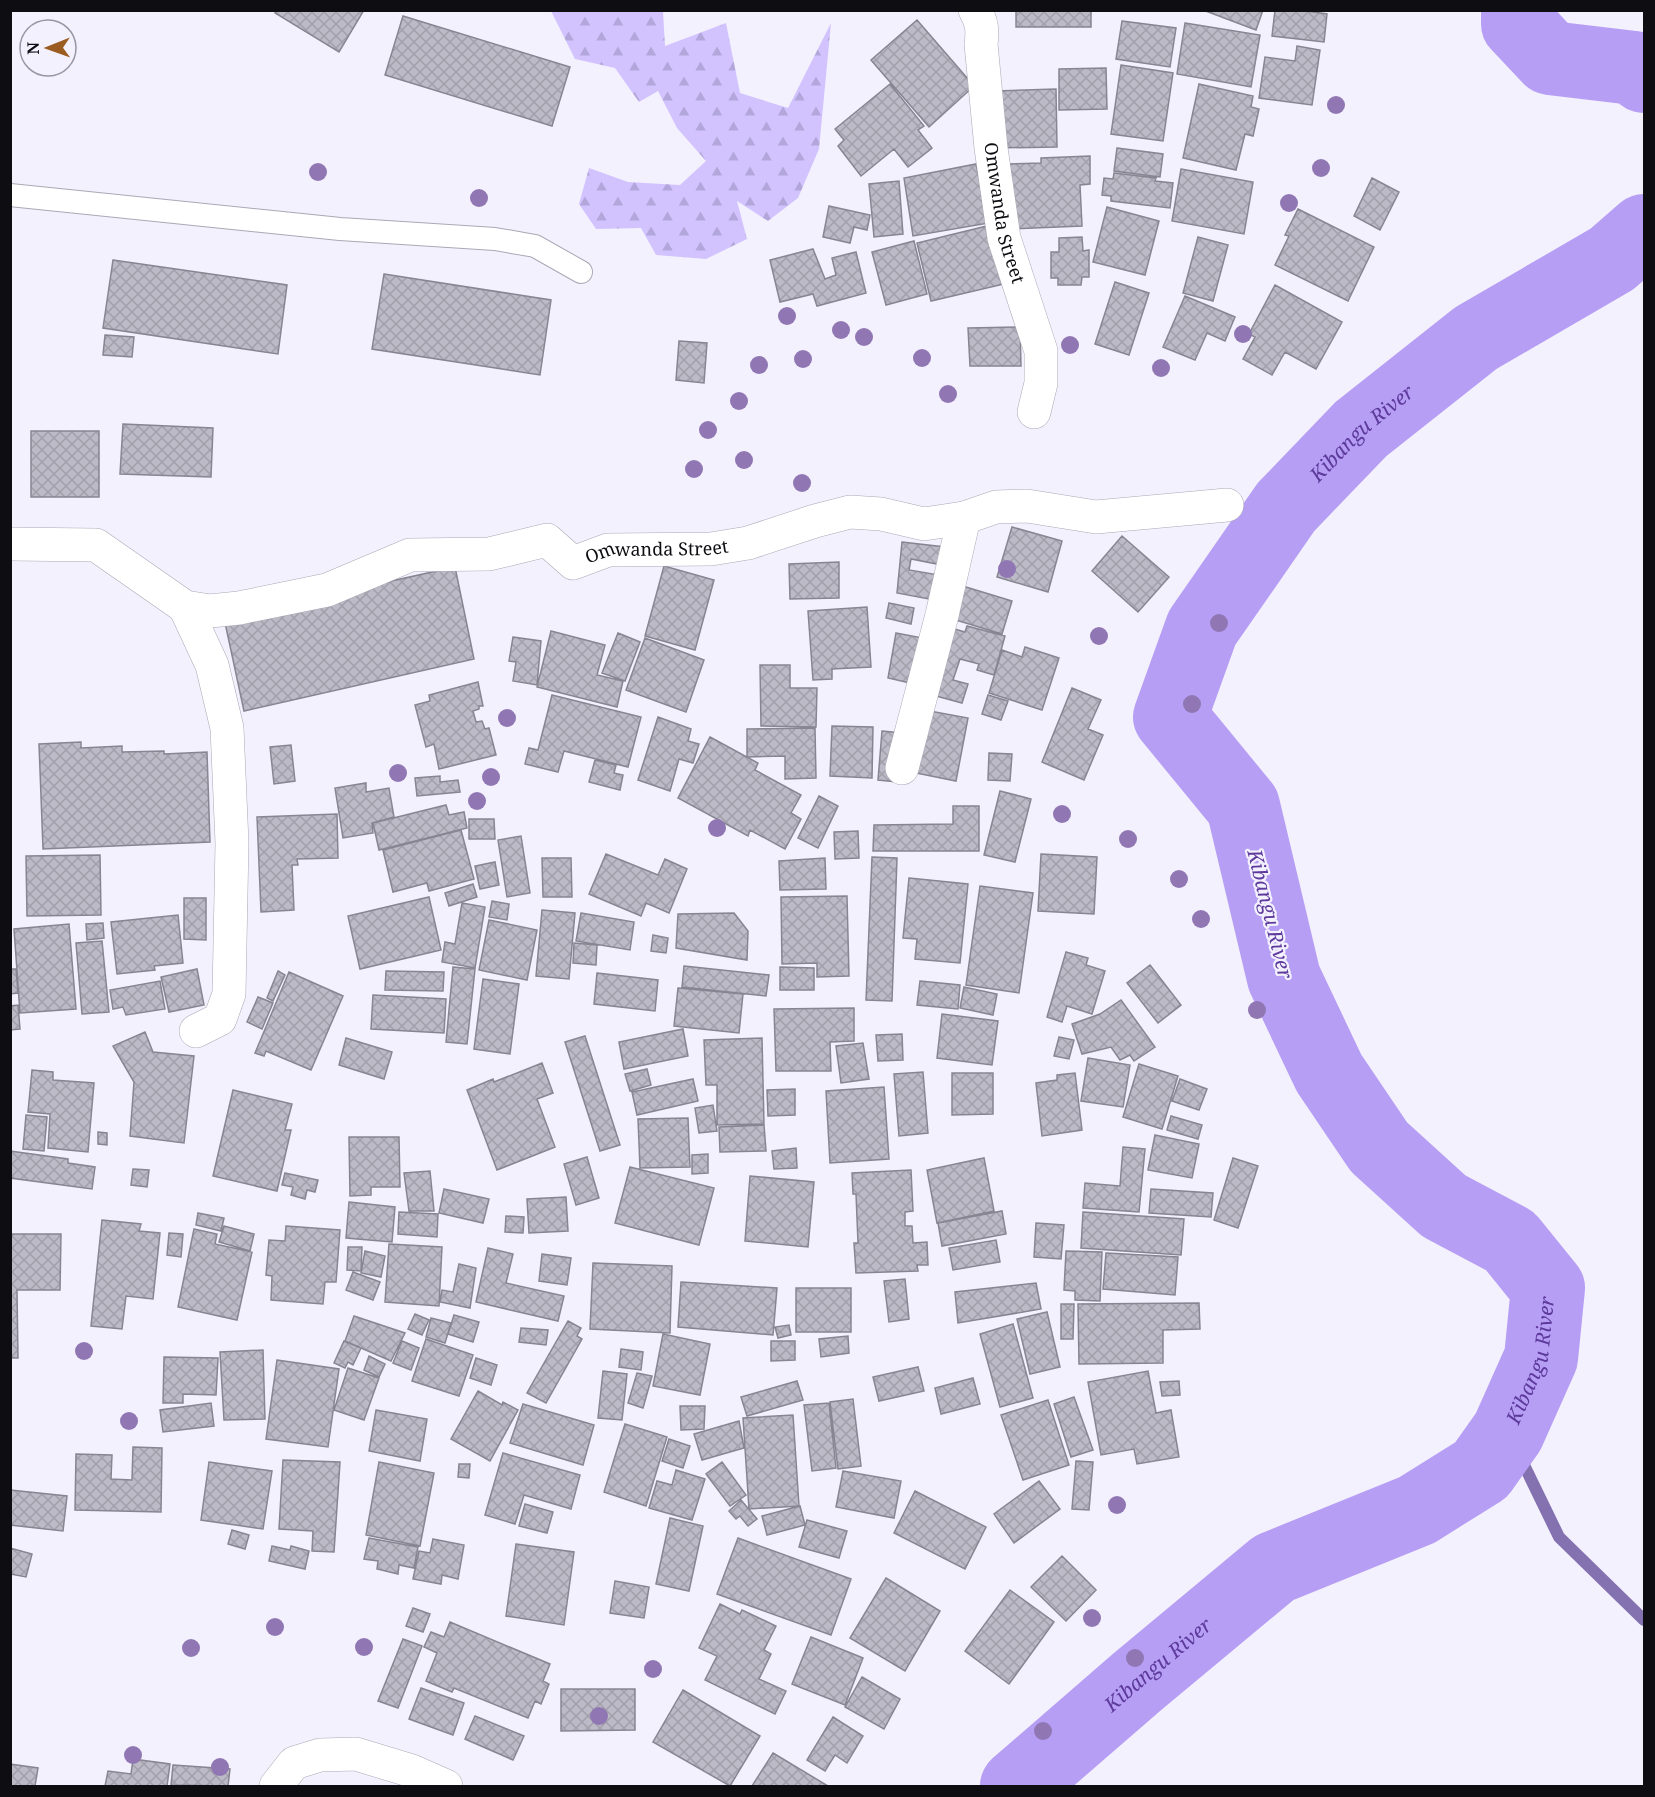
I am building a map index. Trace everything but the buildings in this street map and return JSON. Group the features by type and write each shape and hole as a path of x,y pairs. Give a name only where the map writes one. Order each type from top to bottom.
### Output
{"street":[{"name":"Omwanda Street","path":"975,10 980,19 982,32 981,44 991,148 1004,238 1041,351 1041,383 1034,412"},
{"name":"Omwanda Street","path":"10,544 96,545 185,607 210,611 239,608 327,590 410,555 489,554 547,540 573,563 608,550 711,549 748,543 850,512 881,514 924,524 964,518 996,507 1027,506 1096,517 1227,505"},
{"path":"902,768 942,615 964,518"},
{"path":"185,607 212,665 227,728 232,843 229,994 220,1020 196,1031"},
{"path":"276,1786 294,1763 320,1755 356,1754 412,1771 446,1786"}],"lane":[{"path":"10,195 340,229 495,239 535,246 581,272"}],"green space":[{"path":"551,11 663,11 665,46 726,23 740,93 788,108 831,23 819,149 798,198 768,221 737,201 747,239 706,259 656,255 641,228 596,229 579,204 589,168 628,182 680,185 706,161 677,128 658,91 639,102 615,68 575,59"}],"waterway":[{"name":"Kibangu River","path":"1518,10 1518,24 1550,58 1634,68 1644,76"},
{"name":"Kibangu River","path":"1017,1786 1274,1568 1417,1510 1481,1470 1508,1432 1541,1358 1548,1288 1510,1241 1444,1206 1379,1147 1329,1073 1284,978 1243,806 1170,717 1202,628 1286,507 1361,429 1476,338 1612,259 1644,231"},
{"path":"1508,1432 1559,1537 1644,1620"}]}
